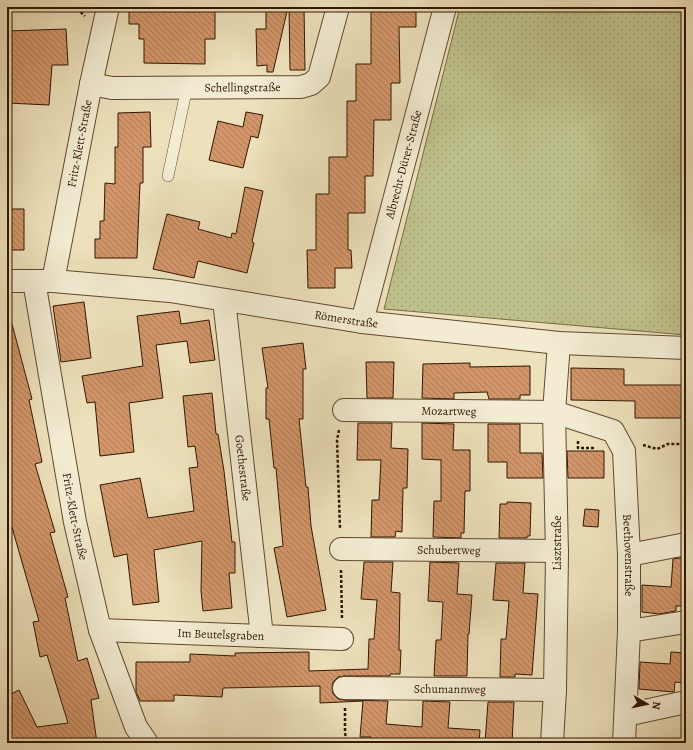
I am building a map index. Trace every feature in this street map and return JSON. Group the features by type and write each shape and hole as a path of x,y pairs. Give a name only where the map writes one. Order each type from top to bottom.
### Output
{"street":[{"name":"Fritz-Klett-Straße","path":"108,7 44,281 75,522 100,630 136,727 147,743"},
{"name":"Schellingstraße","path":"90,84 112,88 301,87 311,84 319,77 338,7"},
{"name":"Albrecht-Dürer-Straße","path":"362,322 445,7"},
{"name":"Römerstraße","path":"7,281 44,281 170,291 362,322 559,342 686,348"},
{"name":"Goethestraße","path":"224,300 262,636"},
{"name":"Lisztstraße","path":"552,743 555,690 557,551 554,412 559,342"},
{"name":"Mozartweg","path":"344,410 554,412"},
{"name":"Beethovenstraße","path":"554,412 613,431 624,451 629,555 629,631 624,743"},
{"path":"629,555 686,544"},
{"name":"Schubertweg","path":"341,549 557,551"},
{"path":"629,631 686,622"},
{"name":"Im Beutelsgraben","path":"100,630 342,639"},
{"name":"Schumannweg","path":"344,688 555,690"},
{"path":"626,715 686,702"}],"lane":[{"path":"168,176 187,88"}],"path":[{"path":"7,8 70,7 77,9 86,18"},
{"path":"342,639 341,549 337,440 344,410"},
{"path":"657,449 668,444 686,444"},
{"path":"344,688 345,733 347,743"}],"green space":[{"path":"460,7 686,7 686,335 384,309"}],"building":[{"path":"129,7 215,7 215,39 205,39 205,64 144,63 144,39 139,39 139,24 129,24"},
{"path":"266,7 288,7 273,72 267,72 267,65 257,66 256,29 266,29"},
{"path":"289,7 304,7 305,70 290,70"},
{"path":"381,7 407,7 407,9 416,9 416,27 399,27 400,83 391,83 391,120 374,120 373,176 365,176 365,213 348,213 348,250 351,250 352,268 335,268 335,288 308,288 307,250 316,250 316,194 329,194 329,157 347,157 347,101 356,101 356,64 371,64 371,10 381,9"},
{"path":"66,29 68,65 52,65 49,105 7,103 7,31"},
{"path":"150,112 151,147 143,147 143,183 140,183 137,258 95,258 95,239 100,239 100,221 104,221 105,183 115,184 115,147 118,147 118,113"},
{"path":"246,112 263,115 258,138 251,136 243,168 209,160 218,121 243,127"},
{"path":"245,187 263,191 247,273 198,261 194,278 153,269 167,214 200,222 198,229 231,238 232,233 236,234"},
{"path":"7,209 24,209 24,250 7,250"},
{"path":"84,302 91,358 61,362 53,306"},
{"path":"179,311 181,324 209,320 215,360 190,363 187,341 156,345 163,398 129,403 134,452 100,456 95,402 87,403 82,376 143,366 137,316"},
{"path":"7,324 12,324 32,399 29,400 42,462 35,464 55,532 50,533 68,597 65,598 78,661 87,658 99,698 91,700 97,743 11,743 7,735 7,696 19,690 37,727 68,723 47,655 40,657 33,622 39,621 7,510"},
{"path":"303,343 306,369 303,369 303,419 299,419 306,487 308,487 311,526 326,610 287,617 274,548 283,546 276,468 274,468 269,419 266,419 266,388 268,388 262,348"},
{"path":"366,362 394,362 393,398 367,398"},
{"path":"470,363 470,367 530,366 530,395 520,395 520,399 489,399 487,392 454,393 454,399 422,398 423,364"},
{"path":"571,368 624,369 624,385 686,385 686,418 635,418 635,401 571,400"},
{"path":"212,393 216,434 218,434 224,471 232,542 235,542 235,573 229,573 232,608 203,611 201,591 202,541 154,550 159,602 133,605 127,554 114,557 100,485 140,478 148,518 194,511 189,468 198,467 195,446 188,447 183,396"},
{"path":"358,423 392,423 391,448 408,449 407,488 403,488 402,532 396,531 395,537 371,537 372,500 379,500 381,460 357,460"},
{"path":"422,423 454,424 453,450 470,450 470,491 465,491 464,533 461,533 461,538 433,537 434,501 441,501 441,460 422,459"},
{"path":"488,424 520,424 520,453 542,453 543,478 507,478 507,462 488,462"},
{"path":"567,451 604,451 604,478 568,478"},
{"path":"507,502 531,503 530,536 527,536 527,538 499,538 500,504 507,504"},
{"path":"585,509 599,510 598,527 583,526"},
{"path":"686,557 686,606 676,606 676,611 659,614 642,612 642,585 671,587 673,559"},
{"path":"364,562 393,562 391,592 400,593 400,674 390,674 390,676 338,677 333,682 333,694 338,699 344,700 388,701 386,724 422,727 423,701 450,702 448,728 480,730 479,743 370,743 371,737 360,737 363,701 320,703 320,686 223,688 222,697 174,695 174,701 140,701 136,692 136,662 190,662 190,654 235,656 235,653 309,652 309,671 368,669 369,639 374,639 377,600 361,599"},
{"path":"430,562 459,563 457,594 472,595 468,634 467,676 434,676 436,640 441,640 443,602 428,601"},
{"path":"496,563 525,563 523,593 538,594 532,675 515,674 515,677 500,677 501,639 506,639 509,601 493,600"},
{"path":"671,652 686,653 686,683 675,682 674,692 639,689 640,662 670,664"},
{"path":"488,702 514,702 512,743 485,743"}]}
